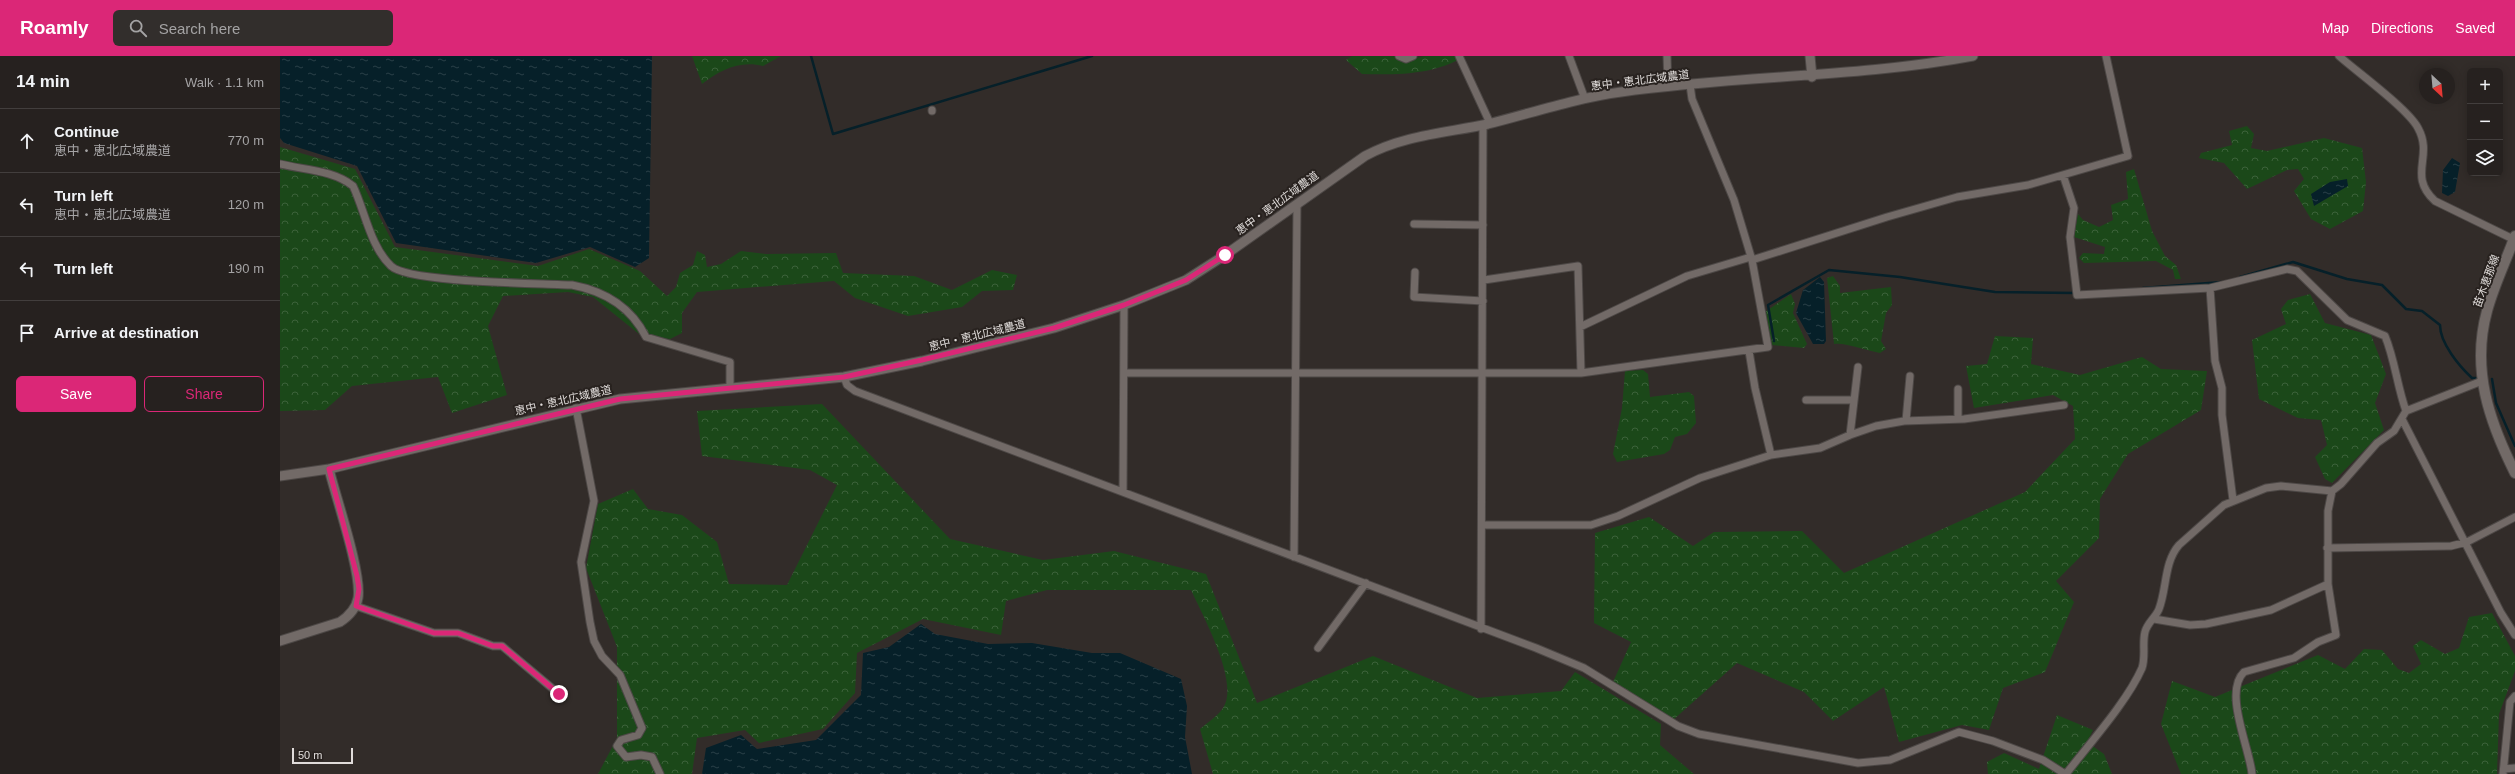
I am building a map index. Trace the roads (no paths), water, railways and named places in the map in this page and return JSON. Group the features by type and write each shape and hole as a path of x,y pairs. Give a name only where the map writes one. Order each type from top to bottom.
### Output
{"main road":[{"name":"苗木恵那線","path":"2515,239 2487,311 2482,343 2482,381 2492,423 2515,473"}],"street":[{"path":"1399,56 1406,59 1413,56"},
{"path":"1459,56 1486,124 1483,225 1482,629"},
{"path":"1569,56 1585,99"},
{"path":"1667,56 1668,87"},
{"path":"1810,56 1812,76"},
{"name":"恵中・恵北広域農道","path":"280,476 329,469 576,408 620,399 844,377 915,362 1054,328 1124,305 1186,280 1225,255 1296,204 1380,147 1411,138 1486,124 1585,99 1620,92 1812,76 1973,56"},
{"path":"1580,327 1687,276 1751,259 1957,197 2028,185 2128,156 2106,56"},
{"path":"2339,56 2418,126 2425,150 2421,176 2422,186 2428,195 2435,201 2515,239"},
{"path":"1125,373 1581,373 1749,351 1768,347 1751,259 1734,200 1692,98 1690,85"},
{"path":"280,164 332,175 353,186 382,256 392,267 400,271 424,276 572,285 590,289 613,299 639,324 646,337 730,362 730,388"},
{"path":"2063,175 2074,208 2070,237 2078,295 2210,288 2287,269 2297,270 2347,320 2385,336 2393,356 2400,393 2406,410 2402,419 2394,431 2377,443 2341,484 2332,491 2328,511 2327,548 2328,584 2336,635 2318,642 2294,658 2244,672 2239,678 2238,716 2252,774"},
{"path":"1294,557 1296,204"},
{"path":"1414,224 1483,225"},
{"path":"1484,280 1578,266 1581,373"},
{"path":"1415,272 1414,297 1483,301"},
{"path":"2210,288 2215,361 2222,388 2222,415 2233,500"},
{"path":"1123,492 1125,373 1124,305"},
{"path":"1749,351 1755,388 1771,455"},
{"path":"1850,435 1858,367"},
{"path":"1906,421 1910,376"},
{"path":"844,377 847,385 856,391 1366,583 1584,668 1678,726 1699,734 1858,763 1890,760 1959,732 1993,741 2043,760 2066,774 2106,724 2138,674 2144,661 2146,630 2160,608 2174,551 2224,505 2233,500 2266,488 2281,486 2332,491"},
{"path":"2406,410 2482,381"},
{"path":"1958,389 1958,419"},
{"path":"1806,400 1854,400"},
{"path":"1483,525 1591,525 1618,516 1700,478 1771,455 1820,448 1876,426 1906,421 1958,419 2064,405"},
{"path":"576,408 594,501 581,562 590,622 602,656 620,675 642,728 638,735 621,740 617,746 626,757 652,757 660,774"},
{"path":"2402,419 2467,542 2501,613 2515,635"},
{"path":"280,642 340,622 348,617 356,606 359,589 357,576 329,469"},
{"path":"2327,548 2451,546 2467,542 2515,517"},
{"path":"1318,648 1366,583"},
{"path":"2154,619 2190,625 2206,624 2271,610 2328,584"},
{"path":"356,606 434,633 458,633 493,646 502,646 559,694"},
{"path":"2515,696 2510,702 2504,771 2515,768"}],"water":[{"path":"280,56 652,56 649,258 635,267 590,247 536,263 396,243 357,166 284,143 280,138"},
{"path":"2452,158 2460,163 2455,192 2448,196 2442,193 2443,170"},
{"path":"2347,179 2348,186 2314,206 2311,194 2330,182"},
{"path":"1820,277 1824,282 1826,341 1824,344 1813,344 1796,313 1803,290"},
{"path":"921,624 935,634 988,644 1032,643 1092,653 1120,653 1181,679 1187,706 1185,737 1192,774 702,774 706,748 741,735 757,749 816,740 861,695 863,653 889,647"}],"waterway":[{"path":"811,56 833,134 1092,56"},
{"path":"2240,277 2293,262 2347,279 2382,285 2406,309 2422,311 2440,325 2443,339 2451,354 2472,378 2476,378"},
{"path":"1774,341 1768,305 1829,270 1900,277 1995,292 2076,293"},
{"path":"2143,288 2222,282"},
{"path":"2492,379 2496,403 2515,446"}]}
